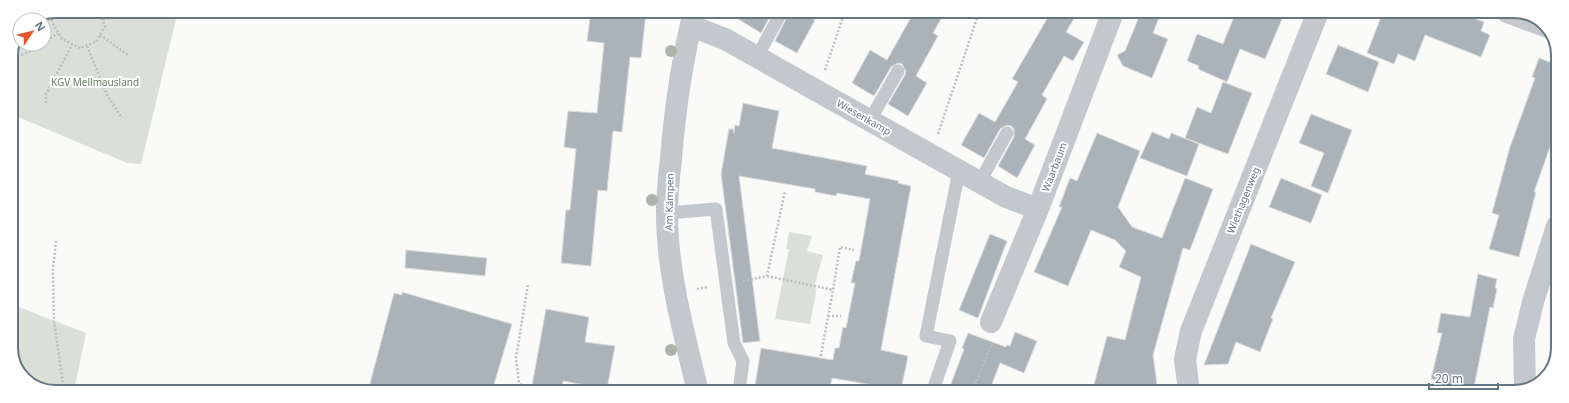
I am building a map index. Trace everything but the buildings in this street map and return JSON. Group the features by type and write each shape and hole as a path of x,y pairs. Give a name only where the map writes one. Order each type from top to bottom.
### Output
{"street":[{"name":"Waarbaum","path":"991,322 1038,209 1111,18"},
{"name":"Wiethagenweg","path":"1188,385 1185,358 1191,331 1316,18"},
{"name":"Wiesenkamp","path":"693,19 757,57 1006,198 1038,209"},
{"name":"Am Kämpen","path":"693,19 679,83 673,129 667,213 670,256 676,292 696,385"},
{"path":"1525,383 1524,340 1533,302 1551,245"}],"lane":[{"path":"757,57 778,18"},
{"path":"870,120 898,71"},
{"path":"979,183 1007,133"},
{"path":"935,385 950,341 926,336 959,171"},
{"path":"667,213 716,209 734,343 743,360 740,385"}],"path":[{"path":"52,22 62,39 80,48 96,42 105,26 103,19 107,18"},
{"path":"818,91 842,18"},
{"path":"931,155 977,18"},
{"path":"52,37 58,32"},
{"path":"100,35 128,55"},
{"path":"46,102 46,94 72,45"},
{"path":"87,46 107,95 122,118"},
{"path":"18,56 28,52"},
{"path":"767,276 785,192"},
{"path":"56,241 53,269 54,321 63,385"},
{"path":"820,360 840,247 854,250"},
{"path":"676,292 767,276 833,290"},
{"path":"522,385 519,382 516,358 528,284"},
{"path":"828,316 841,316"},
{"path":"975,385 1000,326 991,322"}],"green space":[{"name":"KGV Mellmausland","path":"52,18 176,18 141,164 127,163 18,117 18,52 52,52"},
{"path":"789,232 812,236 807,251 823,255 815,284 816,293 810,324 775,319 789,249 786,249"},
{"path":"18,307 86,333 75,385 55,385 41,382 36,380 27,372 21,362 18,351"}]}
